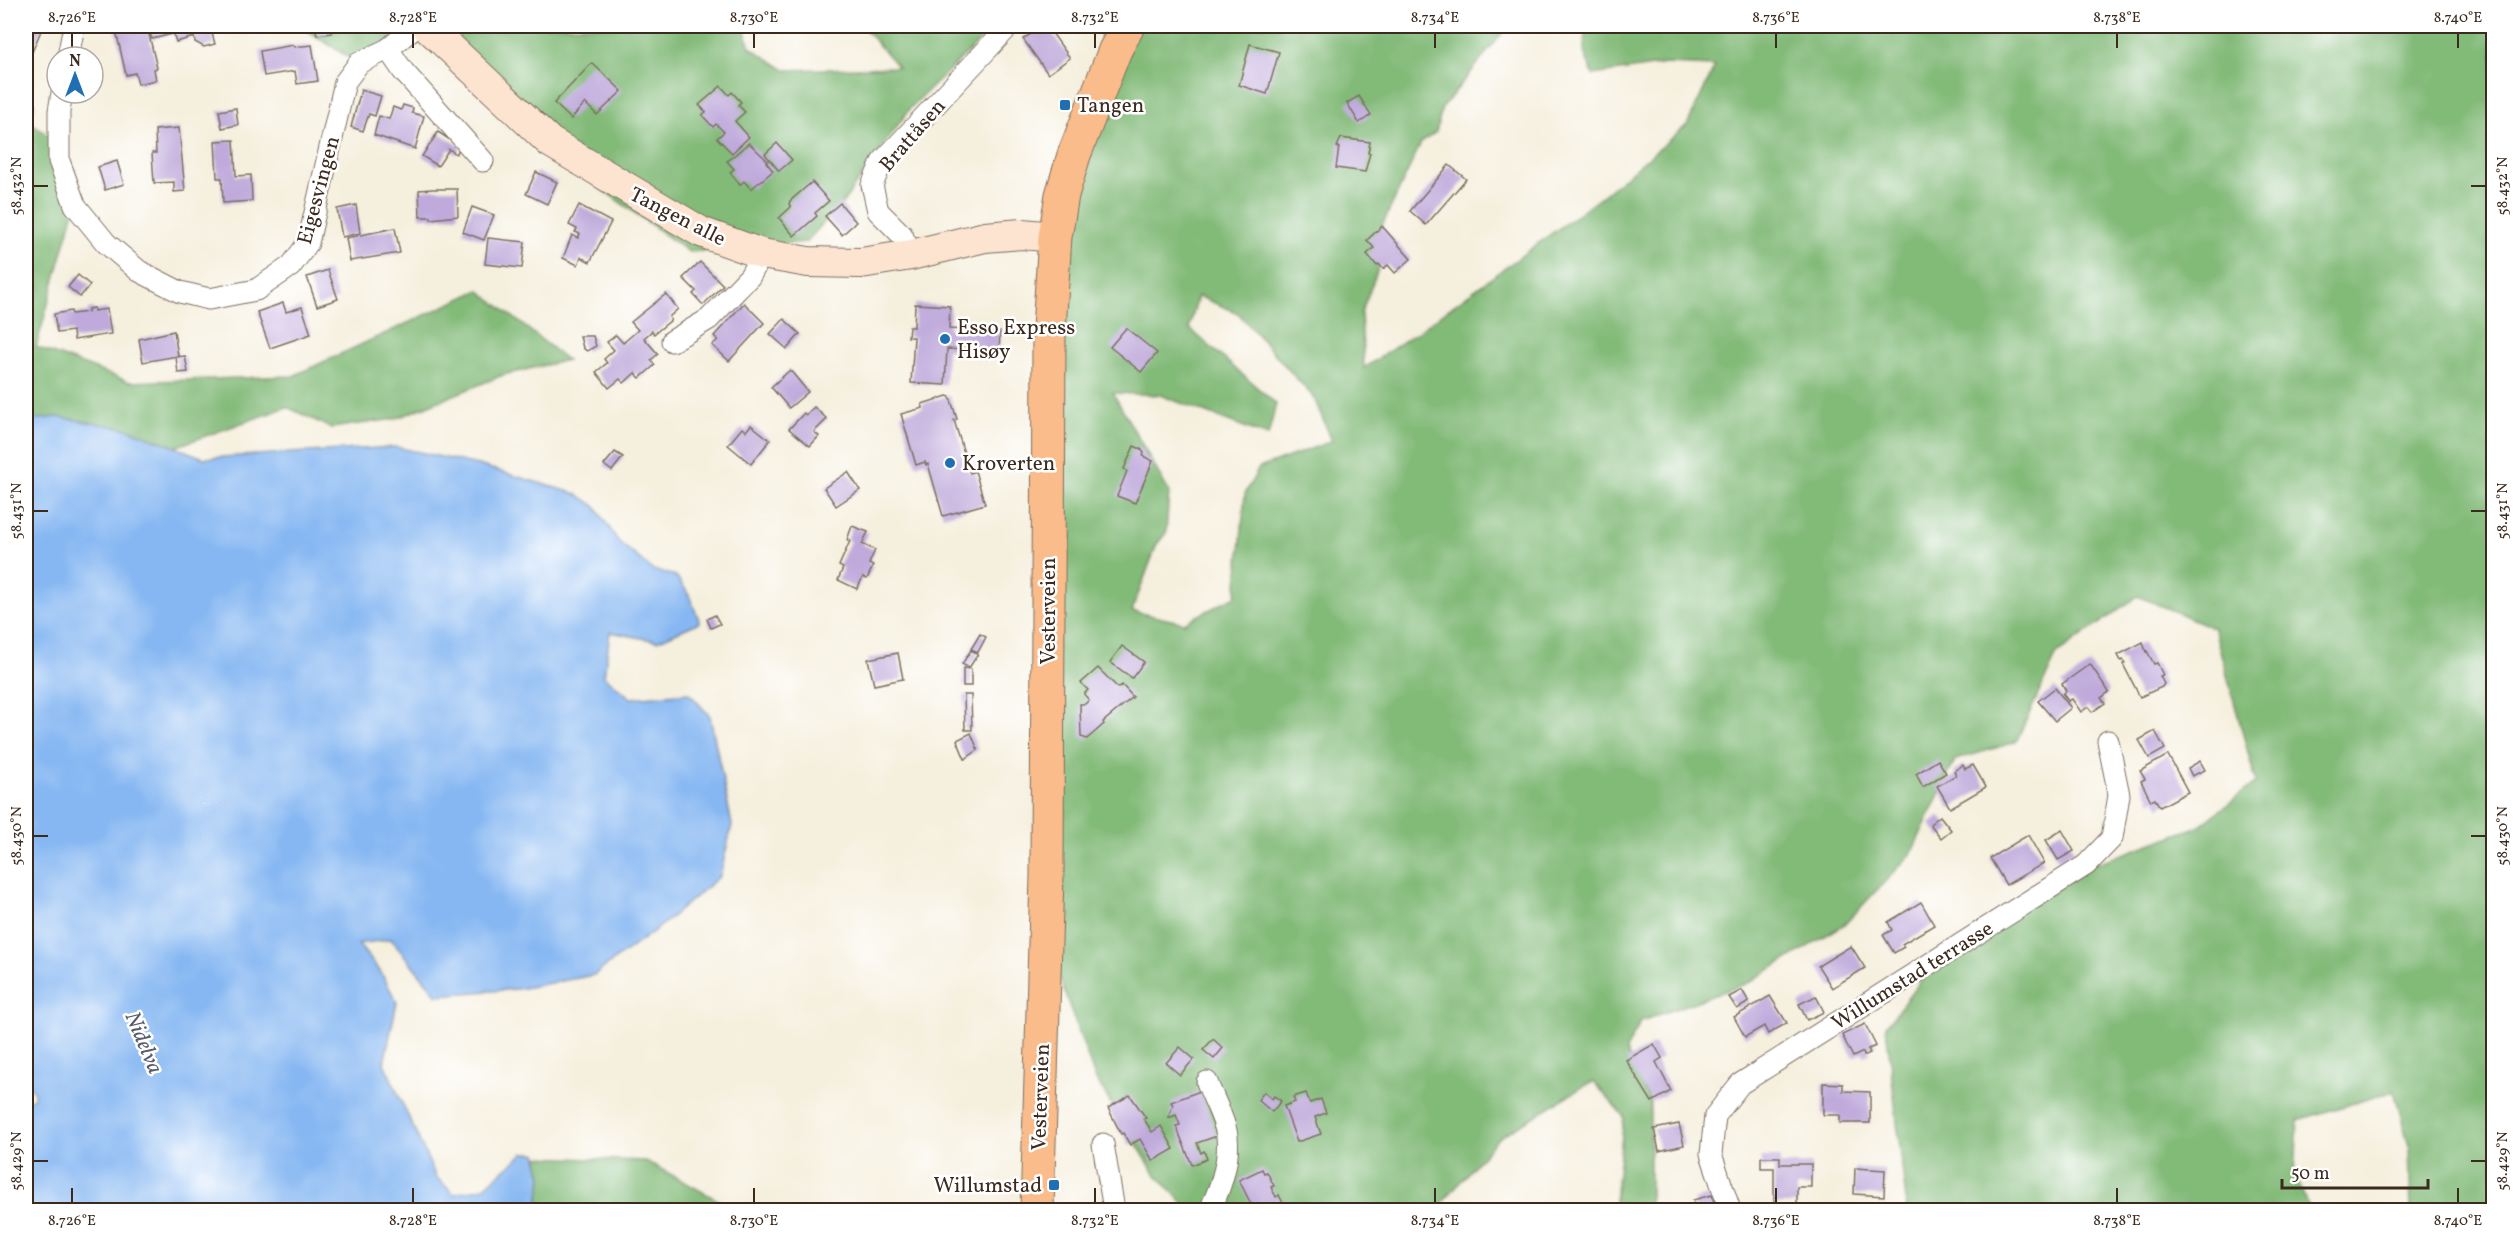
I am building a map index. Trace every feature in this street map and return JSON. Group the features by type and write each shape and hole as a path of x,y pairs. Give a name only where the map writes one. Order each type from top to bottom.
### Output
{"main road":[{"name":"Tangen alle","path":"427,26 550,142 701,232 762,254 808,262 861,263 911,255 985,237 1022,234 1055,237"},
{"name":"Vesterveien","path":"1037,1210 1047,876 1049,329 1055,237 1062,195 1074,155 1111,59 1128,26"}],"street":[{"path":"70,45 74,26"},
{"name":"Eigesvingen","path":"60,105 59,161 75,205 106,243 139,271 180,292 209,299 255,290 291,266 308,243 345,82 359,63 388,49 416,26"},
{"name":"Brattåsen","path":"911,255 902,235 878,211 872,185 882,162 1009,26"},
{"path":"388,49 403,71 483,161"},
{"path":"672,341 709,319 750,276 762,254"},
{"name":"Willumstad terrasse","path":"1730,1210 1711,1154 1715,1116 1740,1084 2086,865 2112,838 2119,795 2108,741"},
{"path":"1207,1082 1227,1135 1227,1155 1218,1192 1210,1210"},
{"path":"1103,1144 1114,1210"}],"green space":[{"path":"300,26 743,26 750,47 785,70 898,67 862,26 995,26 910,108 844,201 806,242 689,252 531,138 423,28 367,69"},
{"path":"1100,26 1508,26 1442,108 1436,132 1421,143 1381,228 1378,269 1361,313 1364,368 1416,333 1600,198 1687,125 1715,66 1666,64 1593,75 1584,52 1585,26 2493,26 2493,1210 2411,1210 2409,1146 2394,1091 2298,1120 2295,1173 2309,1210 1907,1210 1886,1026 1929,970 2078,870 2200,826 2256,782 2214,628 2138,596 2057,654 2016,742 1955,760 1911,854 1845,924 1748,983 1641,1021 1626,1050 1650,1102 1648,1210 1614,1210 1624,1117 1594,1082 1498,1138 1436,1210 1189,1210 1154,1172 1095,1078 1057,971 1057,291 1103,66","holes":["1198,296 1238,313 1314,398 1332,441 1259,468 1245,494 1236,596 1184,623 1132,611 1157,544 1166,533 1169,492 1113,393 1160,395 1268,436 1276,404 1189,328"]},
{"path":"26,120 64,146 79,193 36,347 130,382 293,376 479,290 567,360 503,375 395,419 331,428 287,407 175,447 128,429 58,417 26,420"},
{"path":"537,1157 646,1161 736,1210 537,1210 542,1177"}],"water":[{"name":"Nidelva","path":"58,417 128,429 204,458 396,447 478,465 577,494 595,506 618,541 653,570 676,576 688,593 700,622 657,641 610,632 604,676 631,698 689,693 710,716 732,825 720,876 661,926 594,975 518,989 437,995 391,939 358,944 380,971 397,1002 384,1063 436,1177 454,1194 483,1188 524,1153 536,1153 542,1177 537,1210 26,1210 26,1102 34,1098 34,1092 26,1080 26,420"}],"building":[{"path":"26,26 43,26 29,59 26,58"},
{"path":"115,26 147,26 157,68 154,69 156,80 138,84 135,73 126,75"},
{"path":"148,26 210,26 215,44 204,47 195,42 194,37 176,42 173,32 152,39"},
{"path":"315,26 331,26 332,33 317,35"},
{"path":"1043,26 1047,26 1070,58 1048,74 1023,39"},
{"path":"1250,44 1279,52 1267,94 1239,85"},
{"path":"293,45 294,47 312,45 318,81 297,84 295,71 264,76 260,51"},
{"path":"592,63 622,91 597,115 585,103 571,119 554,103"},
{"path":"721,86 729,95 732,92 741,102 738,105 745,112 735,121 749,137 732,153 717,138 724,132 716,124 713,127 702,115 706,112 699,105"},
{"path":"361,90 381,96 375,116 369,114 363,131 351,127"},
{"path":"1359,96 1371,115 1359,123 1347,103"},
{"path":"26,101 36,105 27,126 26,125"},
{"path":"403,105 413,108 412,113 424,116 415,149 374,135 379,116 389,119 393,107 401,110"},
{"path":"236,108 238,125 222,128 219,111"},
{"path":"179,128 185,191 174,192 174,182 154,183 152,153 156,153 155,130"},
{"path":"438,132 461,147 456,154 449,149 438,166 422,156"},
{"path":"1341,138 1370,142 1368,153 1370,153 1365,172 1336,168 1339,147 1337,147"},
{"path":"234,140 236,176 251,175 252,201 223,203 222,178 217,178 215,141"},
{"path":"749,143 768,161 766,162 773,171 751,189 744,181 740,185 730,172 734,169 727,161"},
{"path":"777,143 792,160 779,171 765,154"},
{"path":"117,161 124,184 105,190 98,167"},
{"path":"1449,165 1466,179 1426,225 1410,211"},
{"path":"536,172 557,182 547,204 526,194"},
{"path":"812,182 829,201 815,213 817,216 794,236 779,218 791,207 790,201"},
{"path":"457,189 458,216 431,219 431,217 420,217 419,190"},
{"path":"840,203 856,222 842,235 825,216"},
{"path":"356,205 360,233 342,237 337,209"},
{"path":"579,205 611,222 590,262 581,257 578,265 563,258 572,235 578,238 580,234 575,232 577,229 569,225"},
{"path":"472,207 494,215 484,240 463,232"},
{"path":"1382,226 1411,259 1395,273 1388,265 1383,269 1379,264 1377,266 1367,254 1374,248 1367,240"},
{"path":"395,228 400,253 350,261 346,238"},
{"path":"488,238 525,242 522,268 485,264"},
{"path":"700,262 723,285 703,305 693,294 696,291 683,278"},
{"path":"328,270 338,299 317,306 307,277"},
{"path":"78,275 90,285 80,297 68,287"},
{"path":"666,294 678,309 669,317 671,320 654,334 652,331 644,338 658,354 651,360 655,365 640,378 635,373 624,383 620,379 609,388 596,372 607,363 604,359 614,350 607,342 616,335 623,343 638,330 631,322"},
{"path":"283,303 286,312 302,307 311,334 270,348 257,312"},
{"path":"744,303 764,323 729,361 712,345 718,340 714,336"},
{"path":"915,304 950,306 949,329 1000,332 999,352 947,349 945,385 911,383 914,337 908,337 909,327 914,327"},
{"path":"94,308 94,311 107,309 111,334 74,340 73,331 57,333 54,314 71,311 72,314 88,312 88,309"},
{"path":"784,319 800,334 787,349 770,334"},
{"path":"1126,328 1157,353 1141,372 1110,347"},
{"path":"174,331 178,356 143,362 139,339"},
{"path":"580,336 593,336 596,346 587,351 583,348"},
{"path":"185,356 188,372 178,373 176,357"},
{"path":"790,370 808,392 789,408 771,387"},
{"path":"950,397 957,419 954,420 970,473 975,471 985,504 943,516 928,464 926,465 925,462 916,465 901,414 923,408 922,404"},
{"path":"814,407 827,419 814,432 819,436 810,446 789,429 804,413 806,415"},
{"path":"751,425 770,440 751,464 728,445 742,428 746,431"},
{"path":"1134,446 1141,449 1143,456 1153,461 1135,503 1117,496 1127,471 1124,469"},
{"path":"615,452 623,457 612,471 604,465"},
{"path":"848,472 860,490 836,506 824,488"},
{"path":"852,526 868,532 862,544 875,550 869,564 873,566 867,579 863,577 857,589 838,580 843,568 839,566 850,541 847,540"},
{"path":"715,615 720,624 711,628 707,619"},
{"path":"980,634 986,637 978,652 971,649"},
{"path":"2143,642 2146,652 2154,664 2157,663 2163,675 2160,676 2164,684 2140,697 2123,664 2125,663 2118,655"},
{"path":"1122,646 1144,662 1132,678 1110,662"},
{"path":"971,650 978,654 969,668 962,664"},
{"path":"898,653 903,679 874,685 868,659"},
{"path":"2090,664 2109,692 2101,698 2105,703 2092,712 2088,707 2081,712 2072,699 2068,701 2063,694 2066,691 2062,684"},
{"path":"963,668 971,669 971,686 963,686"},
{"path":"1098,668 1118,688 1122,685 1133,697 1087,739 1081,737 1080,704 1085,704 1089,700 1084,694 1088,690 1081,683"},
{"path":"2055,688 2071,708 2055,721 2038,701"},
{"path":"964,695 971,695 972,730 965,730"},
{"path":"2155,731 2165,749 2149,758 2139,740"},
{"path":"971,733 978,750 965,759 957,740"},
{"path":"2168,755 2188,792 2160,807 2155,799 2151,801 2141,781 2145,779 2140,771"},
{"path":"1938,760 1946,773 1923,787 1916,774"},
{"path":"2200,761 2205,770 2192,776 2188,768"},
{"path":"1963,765 1965,769 1973,765 1986,787 1950,808 1937,786 1956,775 1954,771"},
{"path":"1940,816 1951,830 1941,838 1930,824"},
{"path":"2062,830 2074,851 2058,860 2046,840"},
{"path":"2028,835 2044,863 2006,885 1990,858"},
{"path":"1921,902 1934,925 1902,944 1904,947 1894,953 1883,935 1892,930 1888,922"},
{"path":"1851,946 1865,968 1832,988 1818,966"},
{"path":"1742,990 1749,1002 1737,1009 1729,997"},
{"path":"1770,996 1787,1023 1768,1034 1764,1026 1745,1037 1734,1017"},
{"path":"1816,996 1824,1012 1807,1020 1799,1004"},
{"path":"1865,1024 1876,1046 1868,1049 1870,1053 1864,1056 1863,1052 1853,1057 1842,1035"},
{"path":"1213,1039 1223,1048 1214,1059 1203,1050"},
{"path":"1654,1044 1662,1058 1656,1062 1671,1091 1652,1102 1626,1060"},
{"path":"1180,1047 1194,1059 1180,1075 1166,1063"},
{"path":"1823,1083 1843,1084 1843,1091 1870,1092 1870,1123 1840,1123 1840,1115 1823,1115"},
{"path":"1200,1091 1217,1136 1197,1143 1201,1153 1204,1151 1207,1159 1192,1165 1176,1126 1180,1125 1176,1115 1169,1118 1169,1116 1173,1105 1171,1102"},
{"path":"1264,1092 1272,1099 1274,1096 1281,1101 1272,1112 1258,1100"},
{"path":"1306,1093 1310,1103 1321,1099 1326,1113 1315,1117 1321,1134 1297,1142 1284,1106 1295,1102 1293,1097"},
{"path":"1130,1095 1146,1118 1144,1119 1152,1132 1161,1126 1174,1149 1153,1161 1140,1139 1130,1145 1123,1133 1121,1134 1108,1108"},
{"path":"1679,1124 1684,1145 1659,1151 1654,1129"},
{"path":"1761,1157 1780,1157 1780,1164 1811,1164 1811,1187 1797,1187 1797,1204 1774,1204 1774,1168 1761,1168"},
{"path":"1855,1168 1885,1170 1884,1196 1854,1194"},
{"path":"1262,1169 1264,1173 1267,1172 1274,1186 1271,1187 1276,1197 1279,1195 1283,1203 1280,1205 1282,1210 1250,1210 1253,1208 1239,1180"},
{"path":"1712,1195 1716,1210 1696,1210 1693,1200"}],"place":[{"name":"Tangen","path":"1065,105"},
{"name":"Esso Express Hisøy","path":"945,339"},
{"name":"Kroverten","path":"950,463"},
{"name":"Willumstad","path":"1054,1185"}]}
